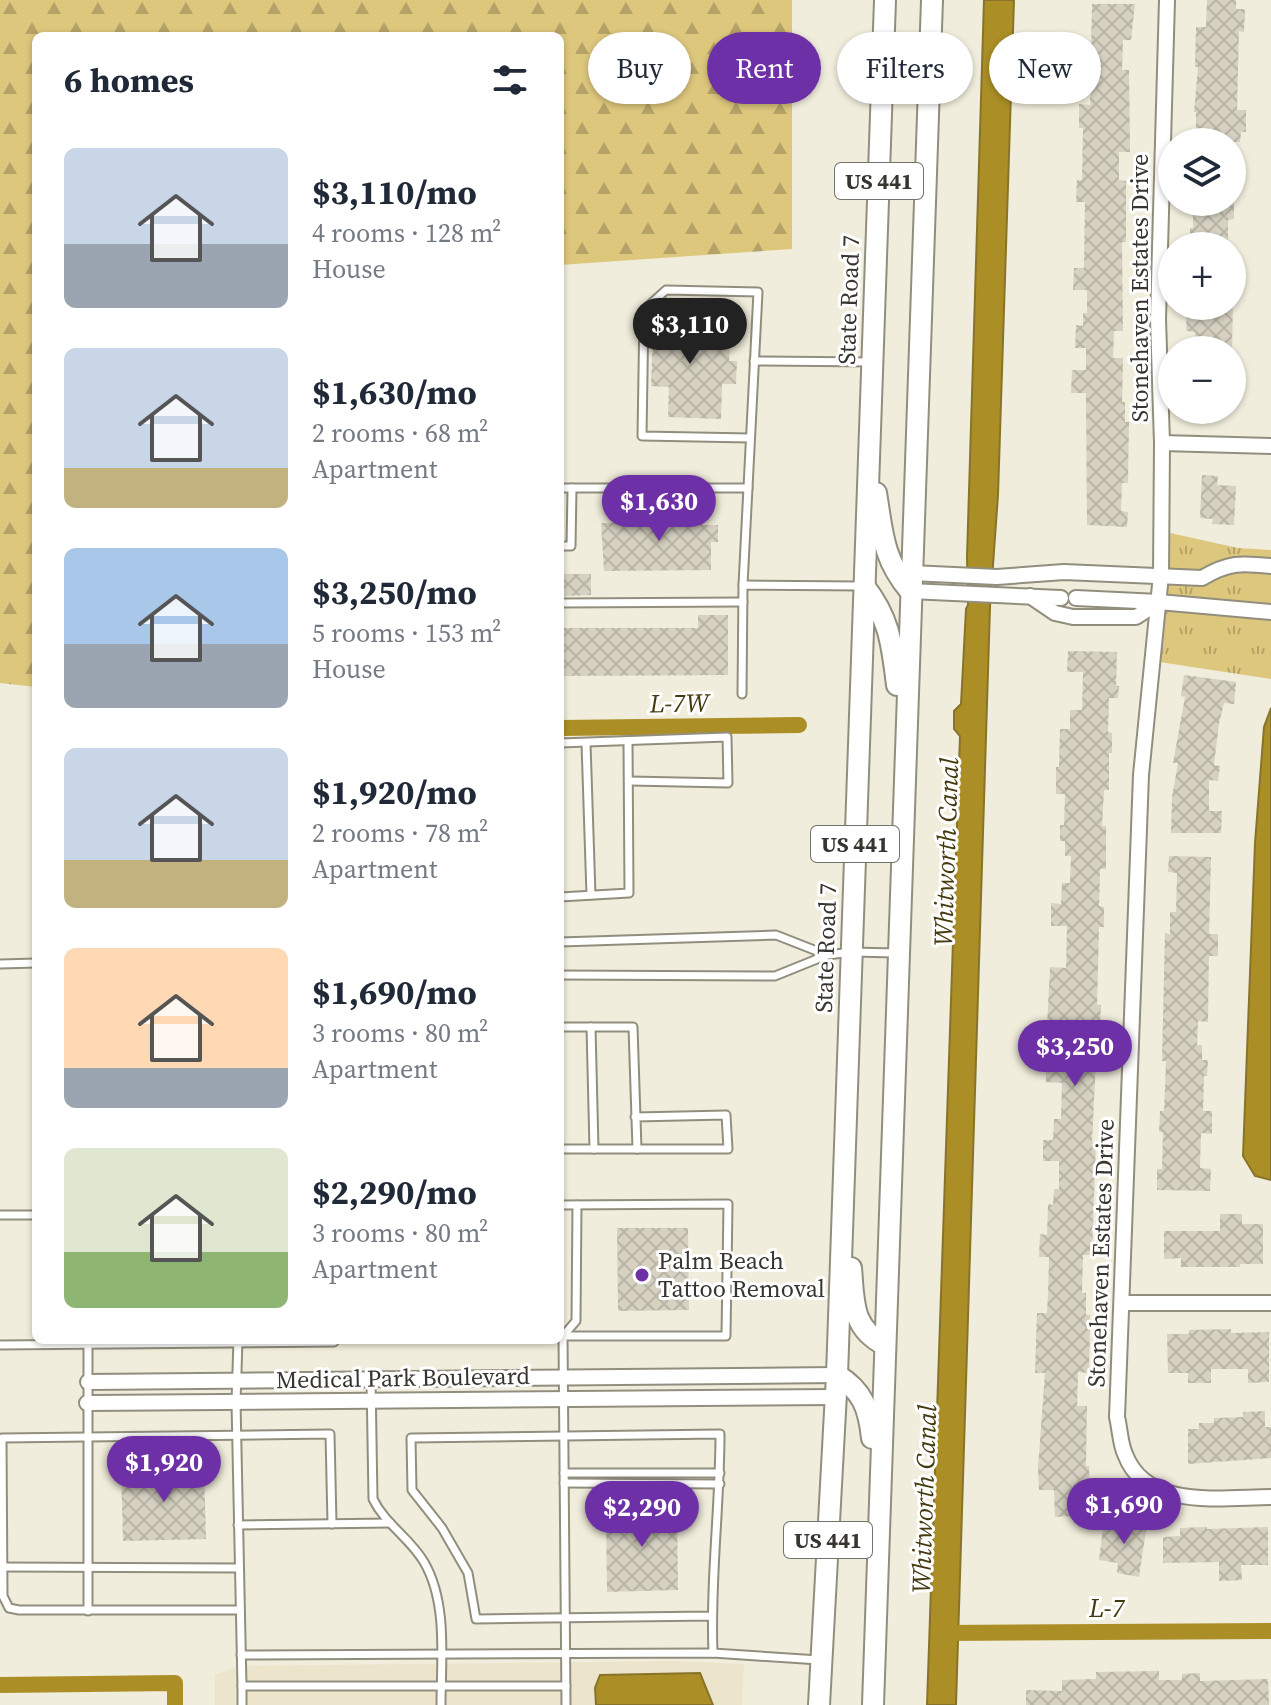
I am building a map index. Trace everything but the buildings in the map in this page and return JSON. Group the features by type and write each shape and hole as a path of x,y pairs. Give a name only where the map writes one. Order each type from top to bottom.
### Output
{"main road":[{"name":"State Road 7","path":"819,1705 837,1375 885,0"},
{"name":"US 441","path":"873,1705 932,0"},
{"path":"869,453 887,555 897,575 911,582"},
{"path":"864,586 884,615 892,641 905,752"},
{"path":"843,1172 854,1306 860,1326 871,1338 885,1345"},
{"path":"837,1375 861,1395 870,1415 879,1506"}],"street":[{"name":"Stonehaven Estates Drive","path":"1167,0 1158,319 1162,443 1161,575 1141,775 1117,1417 1123,1452 1130,1465 1150,1486 1177,1496 1271,1497"},
{"path":"1162,443 1271,446"},
{"path":"911,582 964,576 1064,572 1202,578 1221,566 1239,563 1271,566"},
{"path":"1098,618 1100,573"},
{"path":"1200,606 1202,578"},
{"path":"911,582 964,592 1159,602 1271,612"},
{"path":"1030,596 1055,613 1098,618 1136,617 1159,602"},
{"path":"1122,1303 1271,1303"},
{"path":"719,1375 719,1397"},
{"name":"Medical Park Boulevard","path":"88,1382 837,1375"},
{"name":"Medical Park Boulevard","path":"87,1403 835,1397"}],"lane":[{"path":"742,694 743,585 758,292 666,290 644,310 642,436 750,438"},
{"path":"754,361 873,362"},
{"path":"564,488 748,488"},
{"path":"564,546 571,546 572,488"},
{"path":"743,585 864,586"},
{"path":"564,603 743,602"},
{"path":"564,743 727,737 728,783 630,781"},
{"path":"564,897 629,893 628,741"},
{"path":"586,743 591,895"},
{"path":"564,942 776,935 827,955"},
{"path":"564,975 775,976 827,955 898,953"},
{"path":"0,964 32,963"},
{"path":"564,1027 633,1027 637,1149"},
{"path":"591,1027 594,1149"},
{"path":"564,1149 728,1149 726,1115 635,1117"},
{"path":"564,1205 728,1204 726,1336 564,1336"},
{"path":"564,1333 576,1321 577,1205"},
{"path":"0,1215 32,1215"},
{"path":"0,1345 32,1344"},
{"path":"88,1344 88,1611"},
{"path":"238,1344 236,1402 242,1705"},
{"path":"561,1344 566,1705"},
{"path":"371,1378 373,1499 380,1513 411,1543 433,1583 441,1655 441,1705"},
{"path":"240,1610 9,1608 3,1596 2,1438 330,1434 332,1524"},
{"path":"711,1616 476,1619 468,1573 442,1528 412,1490 411,1438 720,1434 720,1484 711,1616 713,1653"},
{"path":"564,1473 720,1473"},
{"path":"564,1483 720,1484"},
{"path":"238,1525 390,1523"},
{"path":"3,1567 239,1568"},
{"path":"241,1655 713,1653 822,1660"},
{"path":"242,1686 566,1686"}],"shaded area":[{"path":"984,0 1014,0 1013,32 989,32 989,104 1011,104 998,495 990,607 956,1705 927,1705 960,736 954,729 954,711 961,704 968,605"},
{"path":"1271,708 1271,1180 1255,1176 1243,1156 1255,843 1264,727"},
{"path":"674,1661 744,1664 742,1705 215,1705 215,1675 238,1666"},
{"path":"700,1673 713,1705 596,1705 595,1688 600,1675"}],"green space":[{"path":"0,0 792,0 792,32 707,32 707,104 792,104 792,249 564,265 564,32 32,32 32,687 0,683"},
{"path":"1161,531 1238,548 1271,550 1271,679 1153,661"}],"waterway":[{"name":"L-7W","path":"564,728 799,725"},
{"name":"L-7","path":"943,1633 1271,1631"},
{"path":"0,1685 175,1683 175,1705"}],"place":[{"name":"Palm Beach Tattoo Removal","path":"642,1275"}],"water label":[{"name":"Whitworth Canal","path":"946,852"},
{"name":"Whitworth Canal","path":"924,1499"}]}
